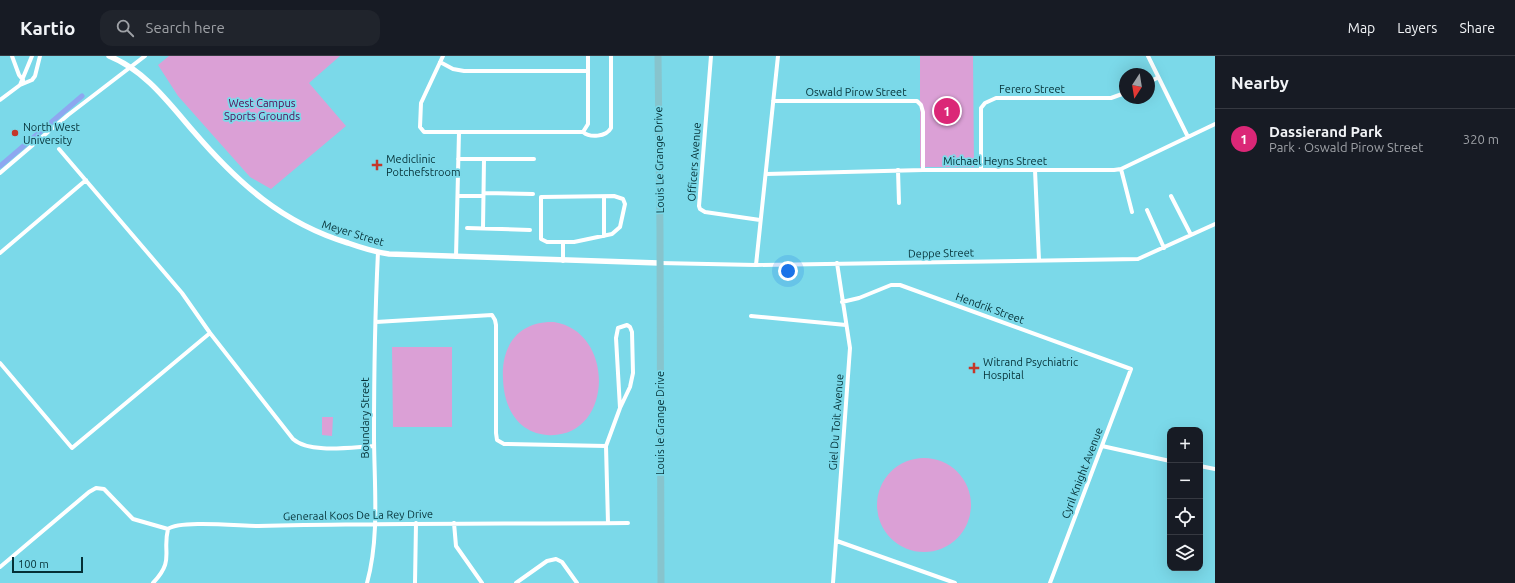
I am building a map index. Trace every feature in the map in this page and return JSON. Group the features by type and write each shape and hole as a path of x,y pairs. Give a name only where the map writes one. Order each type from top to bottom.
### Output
{"main road":[{"name":"Louis Le Grange Drive","path":"658,56 659,263"},
{"name":"Louis le Grange Drive","path":"659,263 661,583"}],"street":[{"path":"12,56 15,68 22,80 27,82"},
{"path":"20,85 32,56"},
{"path":"0,98 35,76 40,56"},
{"name":"Meyer Street","path":"109,56 132,67 158,90 228,170 267,203 291,220 311,230 378,252 456,257 659,263"},
{"path":"0,173 68,115 145,56"},
{"path":"443,56 421,104 420,127 424,132 583,132 589,135 604,135 609,132 611,128 611,56"},
{"path":"583,132 588,124 588,56"},
{"name":"Officers Avenue","path":"711,56 699,206 700,209 705,212 760,220"},
{"path":"756,265 778,56"},
{"path":"1148,56 1157,78 1188,137"},
{"path":"440,62 453,69 464,71 588,71"},
{"name":"Ferero Street","path":"981,170 981,108 985,102 996,98 1111,98 1119,95"},
{"name":"Oswald Pirow Street","path":"773,101 917,102 921,104 923,112 923,170"},
{"name":"Michael Heyns Street","path":"766,174 898,170 1100,171 1121,169 1215,124"},
{"path":"456,257 458,132"},
{"path":"59,149 182,293 210,334 298,444 317,448 374,446"},
{"path":"458,159 534,158"},
{"path":"483,228 484,159"},
{"path":"1121,169 1132,212"},
{"path":"898,170 899,203"},
{"path":"1035,170 1039,260"},
{"path":"0,253 86,180"},
{"path":"458,196 533,194"},
{"path":"604,196 604,236"},
{"path":"1171,196 1191,235"},
{"path":"541,197 620,197 624,204 620,227 612,234 604,236 574,242 547,242 541,239 541,197"},
{"path":"1147,210 1164,248"},
{"name":"Deppe Street","path":"659,263 756,265 1138,259 1215,224"},
{"path":"467,228 530,230"},
{"path":"563,242 563,261"},
{"name":"Boundary Street","path":"367,583 371,568 374,523 378,252"},
{"name":"Giel Du Toit Avenue","path":"833,583 850,348 836,263"},
{"name":"Hendrik Street","path":"842,302 859,298 891,284 903,286 1131,369"},
{"path":"376,322 492,315 496,320 497,440 504,444 606,446"},
{"path":"751,316 846,325"},
{"path":"608,523 606,446 620,408 630,387 633,373 632,332 630,327 626,325 618,328 616,338 620,408"},
{"path":"0,363 72,448 210,334"},
{"name":"Cyril Knight Avenue","path":"1050,583 1131,369"},
{"path":"1102,446 1167,459"},
{"path":"1203,467 1215,469"},
{"name":"Generaal Koos De La Rey Drive","path":"0,567 89,492 96,488 104,489 133,519 168,529 175,526 189,524 252,526 374,523 628,523"},
{"path":"416,523 416,583"},
{"path":"454,523 456,546 482,583"},
{"path":"153,583 163,572 166,564 168,529"},
{"path":"837,540 955,583"},
{"path":"516,583 547,561 555,559 560,560 577,583"}],"green space":[{"name":"West Campus Sports Grounds","path":"169,56 340,56 309,83 346,126 271,189 250,177 178,96 158,65"},
{"path":"920,56 973,56 974,167 920,167"},
{"path":"554,322 574,330 589,345 597,363 599,384 595,404 585,421 569,432 547,435 536,433 527,429 514,416 506,399 503,367 505,356 514,338 531,326 541,323"},
{"path":"392,347 452,347 452,427 393,427"},
{"path":"322,417 333,417 332,436 322,435"},
{"path":"924,458 942,461 957,472 968,487 971,505 968,523 957,538 942,549 924,552 906,549 891,538 880,523 877,505 880,487 891,472 906,461"}],"waterway":[{"path":"0,166 82,96"}],"place":[{"name":"Dassierand Park","path":"947,111"},
{"name":"North West University","path":"15,133"},
{"name":"Mediclinic Potchefstroom","path":"377,165"},
{"name":"Witrand Psychiatric Hospital","path":"974,368"}]}
